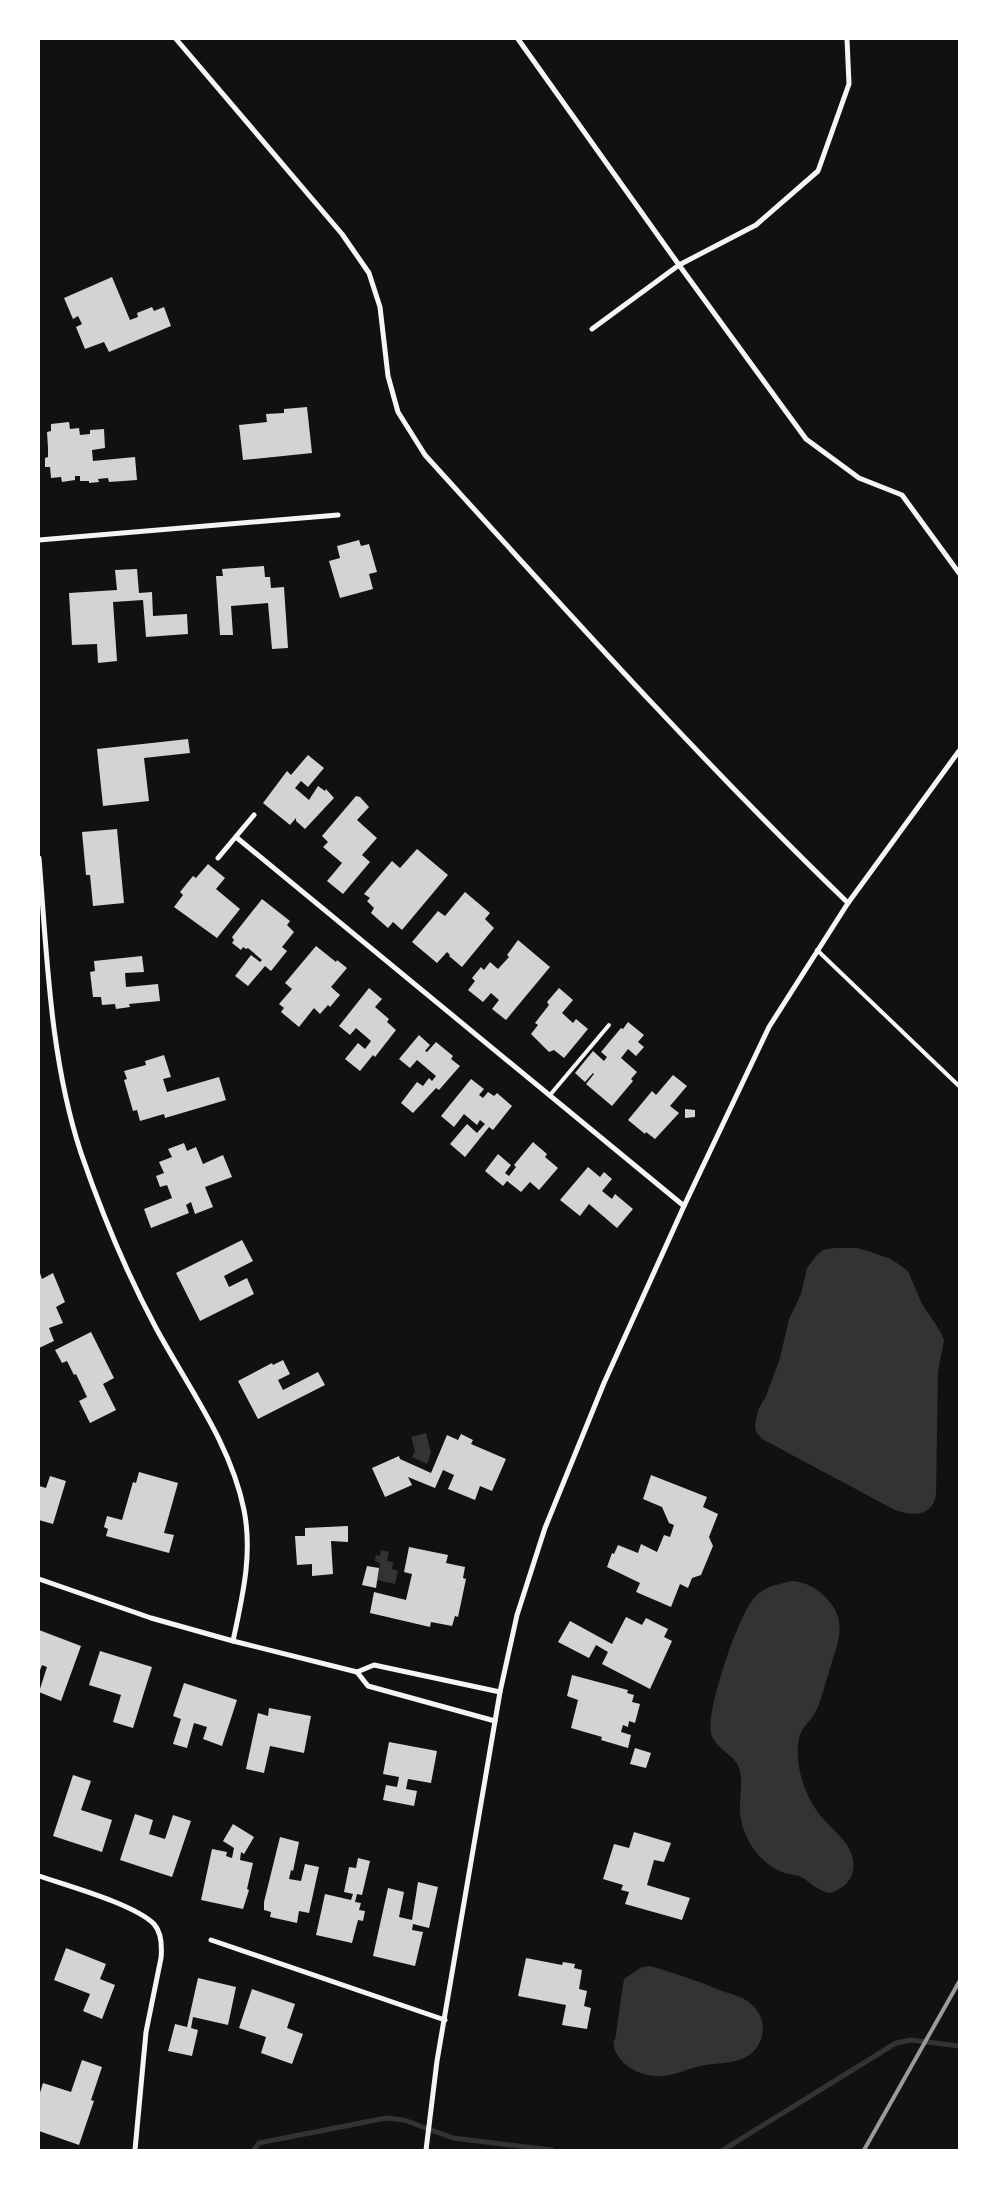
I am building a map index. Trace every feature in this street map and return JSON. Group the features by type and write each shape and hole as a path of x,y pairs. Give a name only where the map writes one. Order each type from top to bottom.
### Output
{"street":[{"path":"176,39 342,234 369,273 380,307 388,376 398,412 425,455 648,701 757,815 848,903"},
{"path":"518,39 806,439 860,478 902,495 959,573"},
{"path":"592,329 679,265 756,225 818,171 849,84 847,39"},
{"path":"39,540 338,515"},
{"path":"426,2150 437,2061 500,1692 517,1615 546,1528 604,1382 684,1206 769,1027 816,950 848,903 959,750"},
{"path":"218,858 254,815"},
{"path":"236,837 684,1206"},
{"path":"39,858 57,1047 80,1150 123,1262 156,1328 221,1442 235,1476 244,1512 248,1550 246,1580 233,1641"},
{"path":"39,1579 151,1618 357,1672 374,1665 500,1692"},
{"path":"357,1672 368,1686 495,1720"},
{"path":"39,1876 124,1906 154,1924 161,1940 161,1958 146,2032 135,2150"},
{"path":"211,1940 444,2020"}],"lane":[{"path":"816,950 959,1086"},
{"path":"550,1095 608,1025"}],"shaded area":[{"path":"857,1248 871,1252 891,1259 908,1271 922,1304 944,1340 938,1372 936,1495 934,1502 926,1511 914,1514 895,1510 762,1439 756,1432 755,1425 758,1410 766,1396 780,1358 789,1319 801,1294 807,1268 823,1250"},
{"path":"426,1433 431,1453 427,1464 412,1457 415,1451 411,1437"},
{"path":"381,1550 389,1552 387,1561 393,1562 392,1569 398,1571 395,1584 377,1580 380,1563 375,1561 376,1555 380,1556"},
{"path":"793,1581 809,1585 820,1592 832,1604 839,1623 838,1643 821,1698 815,1713 803,1729 798,1741 800,1772 810,1799 821,1816 847,1845 853,1860 852,1874 849,1880 844,1886 830,1893 817,1888 801,1877 784,1873 774,1868 759,1856 753,1848 741,1822 741,1776 738,1765 717,1744 711,1733 714,1705 725,1662 748,1606 763,1590"},
{"path":"650,1966 686,1977 737,1996 750,2003 761,2017 763,2025 760,2041 756,2048 750,2054 737,2061 701,2066 664,2076 647,2075 638,2072 624,2063 615,2049 613,2041 615,2040 624,1979 642,1967"}],"building":[{"path":"112,277 130,320 138,317 137,313 152,307 154,311 164,307 171,326 109,352 104,342 85,349 76,327 82,324 78,316 73,319 64,298"},
{"path":"307,407 312,453 243,460 239,425 267,422 266,414 284,413 284,409"},
{"path":"69,422 70,429 79,428 80,435 90,434 90,430 104,429 105,448 92,450 93,461 135,457 137,480 109,482 108,478 98,479 99,482 89,483 89,481 80,481 80,476 75,476 75,480 62,482 61,477 51,478 50,467 45,467 45,458 48,457 47,432 51,431 51,424"},
{"path":"359,540 361,546 369,544 377,572 369,574 373,589 340,598 329,561 340,558 337,546"},
{"path":"264,566 265,577 270,577 271,588 284,587 288,648 272,649 268,603 231,606 233,635 220,635 216,576 223,576 222,569"},
{"path":"137,569 139,593 152,592 153,616 187,614 188,634 146,637 143,600 113,602 117,661 98,663 97,644 72,645 69,593 117,590 115,570"},
{"path":"188,739 190,753 144,758 149,801 103,806 97,749"},
{"path":"308,755 324,768 308,787 301,781 295,788 309,800 318,786 325,791 326,789 334,798 305,829 296,821 296,818 290,825 263,803 287,771 291,775"},
{"path":"356,796 360,797 369,807 357,820 377,838 362,855 370,862 343,894 327,881 342,863 323,847 328,842 322,836"},
{"path":"117,829 124,903 93,906 90,875 86,875 82,832"},
{"path":"417,849 448,875 402,930 393,922 388,928 371,913 374,908 367,901 370,898 364,894 392,861 400,868"},
{"path":"208,864 225,878 216,889 240,909 217,938 174,907 183,895 180,892 193,876 196,878"},
{"path":"465,892 490,913 485,919 494,928 462,967 447,952 437,963 412,942 438,911 445,916"},
{"path":"262,899 290,921 287,925 294,932 282,947 287,951 271,971 265,966 248,986 235,976 251,955 260,962 262,960 248,948 243,947 241,950 232,943 234,940 232,937"},
{"path":"518,940 550,967 506,1020 492,1009 499,1000 491,993 483,1002 468,990 475,981 472,978 481,967 484,970 490,962 498,969 509,957 507,955"},
{"path":"316,946 347,968 331,987 340,995 330,1007 328,1005 320,1014 314,1008 299,1027 281,1012 284,1008 279,1004 292,989 285,983"},
{"path":"142,956 144,972 125,973 126,987 158,984 160,1001 129,1004 130,1007 116,1009 115,1004 102,1005 101,997 93,997 90,972 95,971 94,961"},
{"path":"369,988 382,999 375,1007 389,1019 387,1022 396,1030 375,1057 373,1055 360,1071 345,1059 358,1043 365,1049 371,1041 356,1028 350,1035 339,1026"},
{"path":"559,988 573,1000 562,1013 573,1023 576,1019 588,1029 564,1058 554,1050 549,1052 531,1034 538,1025 535,1023 549,1005 547,1002"},
{"path":"628,1022 644,1035 638,1042 644,1047 636,1056 628,1049 621,1058 637,1072 631,1079 633,1081 612,1106 586,1084 593,1073 585,1082 575,1073 593,1051 604,1061 607,1057 601,1052"},
{"path":"419,1035 430,1045 425,1051 427,1052 436,1042 453,1056 451,1059 460,1066 439,1090 436,1088 413,1113 401,1103 417,1082 423,1086 429,1078 432,1081 436,1076 417,1060 410,1068 399,1059"},
{"path":"164,1055 171,1077 163,1079 167,1092 219,1077 226,1100 165,1118 164,1114 140,1121 137,1110 133,1111 124,1080 127,1079 124,1071 146,1065 145,1061"},
{"path":"673,1075 687,1086 670,1106 679,1113 655,1139 646,1132 645,1134 628,1120 652,1091 656,1095"},
{"path":"471,1079 484,1089 479,1095 483,1098 488,1092 494,1096 497,1093 512,1106 493,1130 489,1127 465,1157 450,1144 467,1124 477,1133 485,1124 480,1120 477,1125 464,1114 454,1127 441,1116"},
{"path":"685,1109 695,1110 695,1117 685,1118"},
{"path":"533,1142 547,1154 545,1157 558,1168 539,1190 530,1182 521,1192 507,1181 503,1186 485,1171 498,1154 511,1165 505,1173 509,1176 516,1167 514,1165"},
{"path":"184,1143 187,1151 196,1147 203,1164 223,1155 232,1177 205,1187 213,1207 195,1214 191,1202 186,1205 189,1213 151,1228 144,1209 172,1198 167,1185 160,1187 156,1176 164,1173 159,1162 172,1157 168,1149"},
{"path":"588,1167 600,1177 604,1172 612,1179 602,1191 612,1199 615,1194 633,1209 617,1228 589,1204 580,1216 560,1200"},
{"path":"242,1240 253,1261 224,1276 229,1287 247,1278 254,1294 200,1321 176,1273"},
{"path":"39,1270 42,1279 53,1273 65,1302 56,1307 63,1323 49,1328 54,1341 39,1348"},
{"path":"91,1332 114,1378 103,1384 116,1410 90,1423 79,1401 87,1397 76,1374 74,1375 67,1361 62,1363 55,1350"},
{"path":"283,1360 290,1374 278,1380 283,1390 318,1372 325,1385 258,1419 238,1381 272,1363 273,1365"},
{"path":"461,1434 473,1440 471,1444 506,1459 492,1491 480,1486 475,1500 448,1489 454,1475 443,1470 435,1488 408,1477 412,1485 385,1497 372,1468 399,1456 400,1459 431,1473 447,1435 458,1440"},
{"path":"139,1472 178,1483 164,1533 174,1535 169,1553 106,1536 108,1529 104,1527 107,1516 122,1520 133,1482 136,1483"},
{"path":"651,1475 707,1497 703,1507 718,1514 709,1537 713,1546 701,1575 692,1578 688,1588 680,1584 671,1607 636,1592 640,1583 607,1567 612,1553 614,1554 618,1545 638,1553 641,1544 657,1552 664,1535 670,1537 674,1525 669,1523 662,1507 643,1499"},
{"path":"50,1476 66,1481 53,1524 39,1520 39,1486 46,1488"},
{"path":"348,1526 348,1542 331,1541 333,1574 312,1576 312,1564 297,1565 295,1536 305,1536 305,1528"},
{"path":"409,1547 448,1555 446,1563 465,1567 463,1578 466,1579 458,1617 455,1616 452,1626 431,1622 430,1627 370,1613 374,1592 406,1600 412,1574 404,1572"},
{"path":"367,1566 379,1568 376,1588 362,1585"},
{"path":"626,1617 642,1625 646,1618 668,1629 664,1637 672,1641 650,1689 602,1664 608,1652 596,1645 589,1658 558,1642 570,1621 612,1644"},
{"path":"39,1630 81,1646 61,1701 39,1692 47,1667 42,1665 39,1673"},
{"path":"100,1651 152,1667 133,1728 113,1722 121,1695 89,1685"},
{"path":"572,1675 628,1690 627,1693 634,1695 632,1702 640,1704 635,1723 629,1721 628,1727 623,1725 621,1732 631,1735 628,1748 601,1740 602,1737 571,1728 578,1700 567,1696"},
{"path":"184,1683 237,1700 222,1746 203,1739 207,1727 194,1723 187,1748 173,1744 181,1719 173,1716"},
{"path":"269,1708 311,1716 304,1753 270,1746 264,1773 246,1769 258,1713 268,1716"},
{"path":"389,1742 437,1751 431,1783 408,1779 406,1789 417,1791 414,1806 383,1800 386,1785 397,1787 399,1777 383,1774"},
{"path":"635,1748 651,1753 646,1768 630,1764"},
{"path":"73,1775 91,1781 81,1810 112,1820 102,1852 53,1836"},
{"path":"135,1814 153,1820 149,1834 165,1839 173,1815 191,1821 172,1877 120,1860"},
{"path":"233,1824 254,1837 244,1854 241,1852 240,1860 253,1863 247,1889 249,1890 243,1909 201,1900 212,1849 227,1852 226,1856 232,1858 234,1848 223,1841"},
{"path":"634,1832 671,1843 664,1862 654,1860 647,1885 690,1898 682,1920 625,1904 629,1892 621,1890 623,1885 603,1879 614,1844 629,1848"},
{"path":"280,1837 299,1842 293,1871 291,1870 289,1879 301,1881 305,1864 319,1867 309,1913 299,1911 297,1923 270,1917 271,1912 264,1910 264,1902"},
{"path":"358,1858 370,1861 362,1895 357,1894 355,1902 361,1903 359,1910 365,1911 363,1921 358,1920 352,1943 316,1935 325,1894 351,1900 353,1894 344,1892 349,1867 356,1868"},
{"path":"418,1882 438,1887 429,1928 413,1924 412,1930 423,1932 415,1966 373,1956 388,1888 404,1892 399,1917 412,1920"},
{"path":"66,1948 106,1964 100,1979 115,1985 102,2019 83,2011 90,1994 54,1980"},
{"path":"526,1958 562,1965 563,1962 575,1964 574,1968 582,1970 579,1989 587,1991 584,2006 591,2008 587,2029 562,2025 566,2005 518,1996"},
{"path":"198,1978 236,1987 228,2025 193,2017 191,2028 198,2030 192,2056 168,2051 175,2024 187,2027"},
{"path":"252,1989 295,2004 287,2028 303,2034 292,2064 261,2053 266,2037 239,2028"},
{"path":"82,2060 102,2067 91,2100 94,2101 79,2145 39,2131 39,2096 43,2083 71,2092"}],"waterway":[{"path":"723,2150 896,2043 911,2040 959,2046"},
{"path":"254,2150 259,2143 386,2118 404,2120 453,2138 552,2150"}],"railway":[{"path":"864,2150 959,1982"}]}
